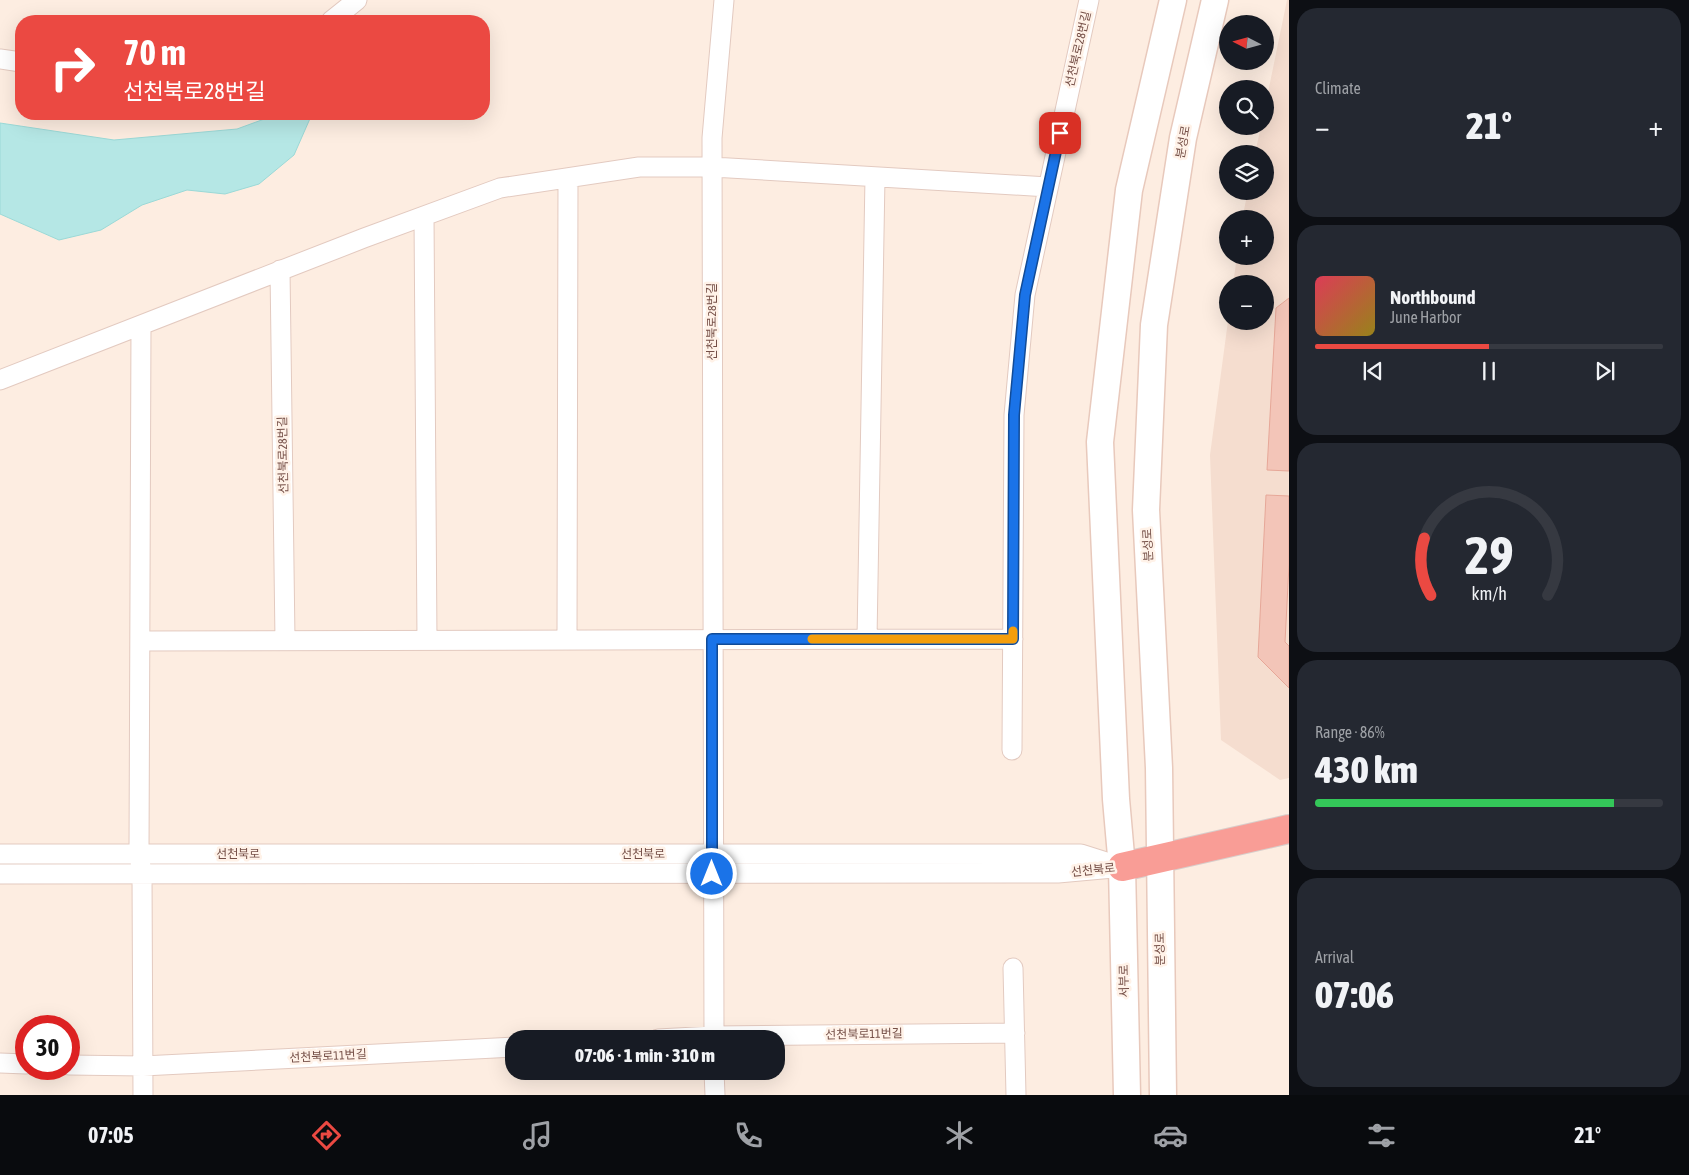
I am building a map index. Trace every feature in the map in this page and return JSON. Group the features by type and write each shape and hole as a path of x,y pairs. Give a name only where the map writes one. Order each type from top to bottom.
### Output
{"highway":[{"path":"1122,867 1289,829"}],"main road":[{"path":"1122,867 1116,799 1100,442 1129,190 1172,0"},
{"name":"분성로","path":"1163,1095 1159,768 1146,510 1154,325 1183,138 1215,0"},
{"name":"서부로","path":"1122,867 1127,1095"}],"street":[{"path":"338,15 357,0"},
{"name":"선천북로28번길","path":"713,854 712,138 724,0"},
{"name":"선천북로28번길","path":"1012,750 1014,415 1025,295 1089,0"},
{"path":"0,59 15,61"},
{"path":"0,380 280,270 500,188 639,167 712,167 1048,187"},
{"path":"867,639 875,177"},
{"path":"566,640 568,178"},
{"path":"424,216 428,640"},
{"name":"선천북로28번길","path":"280,270 285,640"},
{"path":"141,325 139,854 142,874 143,1095"},
{"path":"140,640 1013,639"},
{"name":"선천북로","path":"0,854 1081,854 1122,867"},
{"path":"713,854 714,1030"},
{"name":"선천북로","path":"0,874 1058,873 1122,867"},
{"path":"1013,968 1016,1095"},
{"name":"선천북로11번길","path":"785,1036 1015,1033"},
{"name":"선천북로11번길","path":"80,1065 143,1066 505,1046"},
{"path":"0,1063 15,1064"},
{"path":"714,1080 715,1095"}],"shaded area":[{"path":"1287,0 1289,0 1289,778 1280,780 1221,740 1210,455 1227,330 1274,330 1274,275 1234,275 1236,265 1274,265 1274,210 1244,210 1246,200 1274,200 1274,145 1257,145 1259,135 1274,135 1274,80 1271,80"}],"water":[{"path":"262,120 309,120 294,155 259,184 225,194 187,190 142,205 101,230 59,240 0,214 0,123 114,140 237,129"}],"building":[{"path":"1289,298 1289,471 1267,470 1276,308"},
{"path":"1266,495 1289,496 1289,565 1285,642 1289,646 1289,688 1258,657"}],"slow traffic":[{"path":"812,639 1013,639 1013,631"}],"route":[{"path":"712,874 712,639 1013,639 1014,415 1025,295 1060,133"}]}
